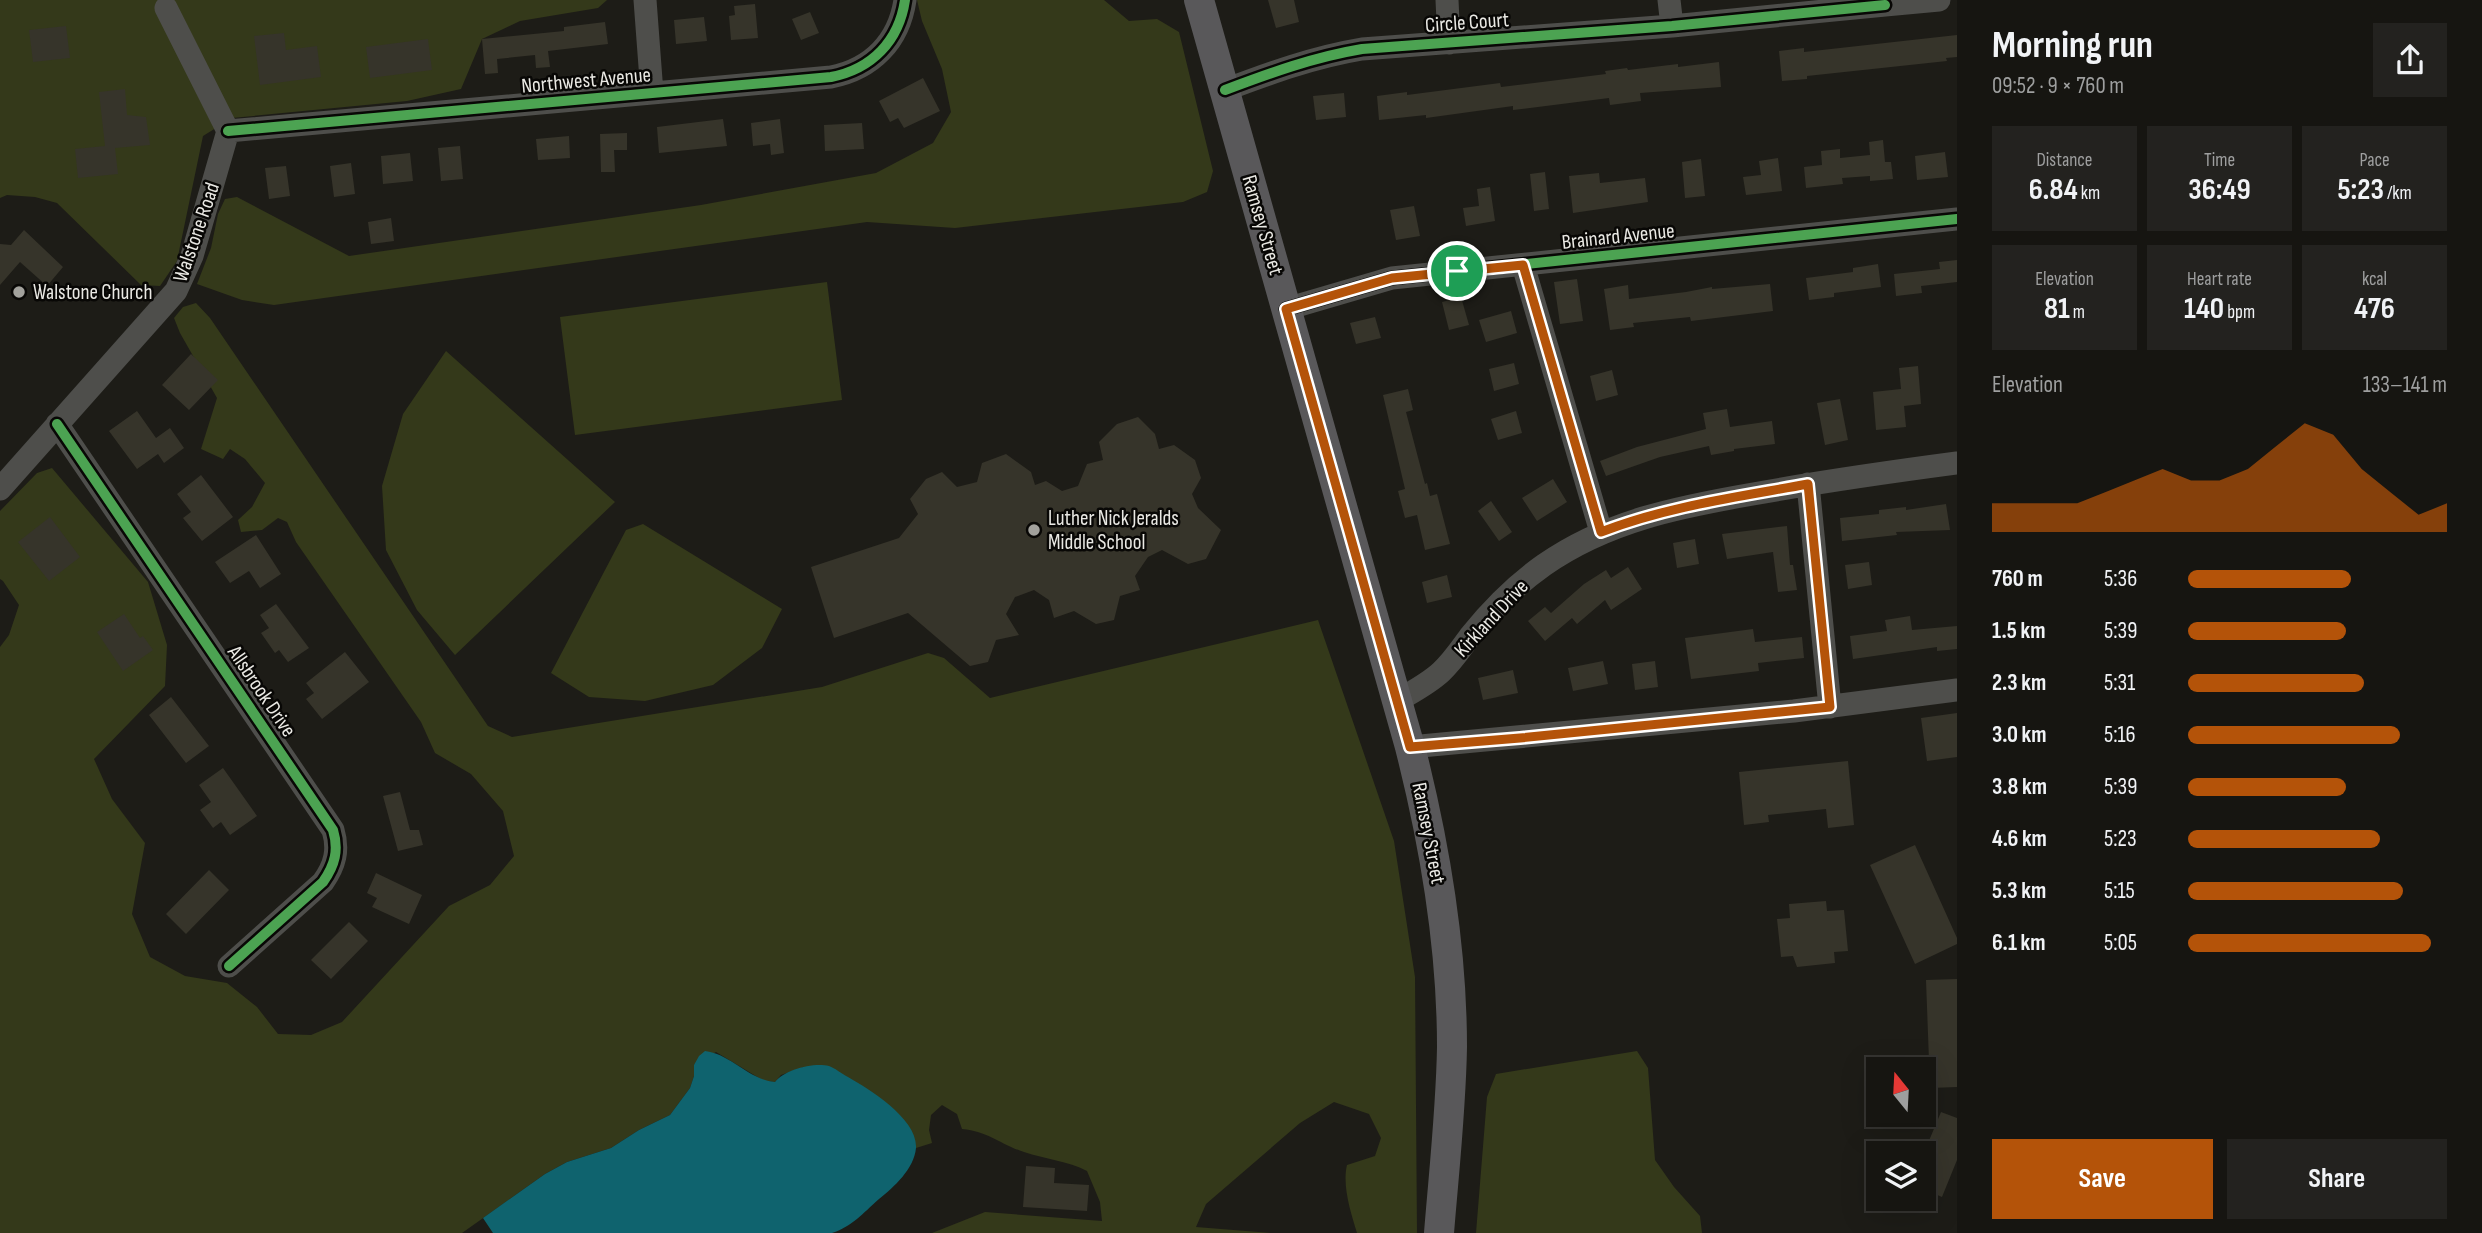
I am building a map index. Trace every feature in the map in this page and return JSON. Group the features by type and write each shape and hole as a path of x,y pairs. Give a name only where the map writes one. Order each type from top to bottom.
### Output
{"main road":[{"name":"Ramsey Street","path":"1199,0 1410,747 1436,860 1450,992 1450,1094 1439,1233"}],"street":[{"path":"645,0 652,93"},
{"name":"Northwest Avenue","path":"228,131 831,77 852,71 871,60 888,45 899,26 905,0"},
{"name":"Circle Court","path":"1447,0 1449,43"},
{"path":"1669,0 1672,26"},
{"name":"Circle Court","path":"1224,90 1329,54 1672,26 1885,2 1940,0"},
{"path":"166,8 228,131"},
{"name":"Walstone Road","path":"0,489 176,291 192,256 228,131"},
{"name":"Brainard Avenue","path":"1286,309 1392,278 1957,219"},
{"path":"1523,265 1601,532"},
{"name":"Allsbrook Drive","path":"57,425 333,830 336,852 330,873 229,966"},
{"name":"Kirkland Drive","path":"1397,701 1429,682 1443,670 1493,610 1517,587 1571,548 1601,532 1666,510 1808,484 1957,463"},
{"path":"1808,484 1830,707"},
{"path":"1410,747 1830,707 1957,690"}],"green space":[{"path":"0,0 607,0 598,8 520,21 482,39 461,89 407,101 232,118 203,136 177,261 160,286 141,285 57,203 35,197 7,195 0,198"},
{"path":"917,0 1104,0 1129,21 1157,19 1179,32 1213,171 1207,192 1183,202 955,228 867,222 274,305 242,300 197,284 211,248 218,214 225,199 237,197 349,256 701,205 876,173 933,143 951,112 942,69 922,21"},
{"path":"827,282 842,400 575,435 560,317"},
{"path":"196,303 210,318 488,726 512,737 822,687 928,653 944,658 990,698 1318,620 1394,841 1415,977 1417,1233 1357,1233 1346,1190 1347,1165 1375,1156 1381,1138 1369,1114 1334,1102 1300,1123 1206,1204 1196,1227 1271,1233 932,1233 985,1212 1102,1221 1100,1202 1087,1171 1015,1149 987,1135 962,1129 957,1114 942,1105 931,1115 929,1130 932,1143 916,1148 913,1135 804,1067 781,1075 775,1082 764,1081 716,1052 694,1065 690,1088 670,1115 611,1148 567,1162 545,1174 462,1233 0,1233 0,647 9,635 19,605 0,579 0,511 37,473 52,468 148,582 167,645 165,686 94,759 112,799 145,843 132,914 150,957 185,976 227,983 257,1007 278,1034 311,1035 342,1022 449,906 490,885 514,856 503,811 471,774 435,753 421,722 296,542 287,522 278,518 262,530 241,532 238,520 252,507 265,483 245,459 230,449 223,459 201,449 217,398 174,318 183,307"},
{"path":"446,351 615,502 455,655 417,610 386,550 382,486 403,414"},
{"path":"643,524 782,609 762,648 713,685 645,701 589,697 551,673 626,530"},
{"path":"1637,1051 1648,1068 1655,1160 1674,1187 1700,1216 1702,1233 1476,1233 1487,1097 1496,1074"}],"water":[{"path":"705,1051 723,1057 757,1077 775,1082 799,1068 822,1065 834,1068 868,1089 901,1116 915,1137 916,1148 911,1163 897,1183 862,1215 832,1233 493,1233 483,1218 545,1174 567,1162 611,1148 670,1115 690,1088 694,1065"}],"building":[{"path":"1268,0 1294,0 1299,22 1276,28"},
{"path":"755,4 758,38 731,40 729,16 735,15 734,6"},
{"path":"810,12 819,33 801,40 792,19"},
{"path":"704,17 707,41 676,44 674,20"},
{"path":"605,22 608,44 548,51 550,67 536,68 535,55 497,59 498,73 485,74 482,39 564,31 564,27"},
{"path":"66,26 70,58 33,62 29,30"},
{"path":"284,33 286,50 317,46 321,77 260,85 254,36"},
{"path":"1957,35 1957,57 1946,58 1947,61 1782,81 1779,51 1804,48 1804,52"},
{"path":"428,39 432,70 370,78 366,47"},
{"path":"1719,62 1721,87 1640,93 1641,101 1610,105 1609,98 1513,110 1513,106 1426,118 1426,115 1379,120 1377,96 1407,92 1407,95 1500,83 1501,87 1606,74 1605,71 1627,68 1678,64 1678,67"},
{"path":"923,78 940,111 904,128 898,118 890,122 879,101"},
{"path":"125,89 127,115 146,117 150,145 115,148 118,174 78,178 75,149 105,146 99,92"},
{"path":"1344,93 1346,117 1316,120 1313,96"},
{"path":"723,119 727,146 659,153 657,127"},
{"path":"780,119 784,153 771,155 770,144 753,146 751,123"},
{"path":"862,123 864,149 825,151 824,125"},
{"path":"627,133 627,150 614,150 615,172 601,172 600,134"},
{"path":"569,136 570,158 538,160 536,139"},
{"path":"1883,140 1885,162 1891,162 1893,179 1870,181 1870,176 1842,178 1843,184 1806,188 1804,167 1822,165 1821,151 1840,149 1840,158 1870,155 1869,142"},
{"path":"460,146 463,179 441,181 438,148"},
{"path":"1945,152 1948,177 1917,180 1915,156"},
{"path":"410,153 413,181 383,184 381,156"},
{"path":"1778,158 1782,191 1746,195 1743,177 1761,175 1759,161"},
{"path":"1701,159 1705,196 1685,198 1682,162"},
{"path":"351,163 355,194 334,197 330,166"},
{"path":"286,166 290,196 269,199 265,168"},
{"path":"1545,172 1549,209 1534,211 1530,174"},
{"path":"1599,173 1600,183 1645,178 1648,202 1573,213 1569,176"},
{"path":"1490,187 1495,221 1466,226 1463,208 1479,206 1477,189"},
{"path":"1414,206 1420,236 1396,240 1390,210"},
{"path":"391,218 394,241 371,244 368,222"},
{"path":"24,230 63,267 47,286 20,262 0,285 0,244 11,245"},
{"path":"1957,260 1957,282 1921,286 1922,293 1896,296 1894,274 1940,269 1939,262"},
{"path":"1878,264 1881,287 1834,293 1834,297 1809,300 1806,278 1853,272 1853,268"},
{"path":"1577,279 1583,321 1560,324 1554,282"},
{"path":"1770,284 1773,311 1691,321 1690,317 1633,323 1634,327 1610,330 1604,289 1628,285 1629,299 1712,287"},
{"path":"1461,297 1469,325 1449,330 1442,302"},
{"path":"1511,311 1517,333 1486,342 1479,320"},
{"path":"1375,317 1381,338 1356,344 1350,323"},
{"path":"191,354 218,380 189,410 162,385"},
{"path":"1514,363 1519,384 1494,391 1489,369"},
{"path":"1918,366 1921,404 1904,406 1906,427 1876,430 1873,392 1901,389 1899,368"},
{"path":"1612,370 1618,395 1596,401 1590,376"},
{"path":"1408,389 1413,410 1406,412 1425,484 1427,483 1430,496 1437,494 1450,544 1425,550 1417,515 1405,518 1398,491 1405,489 1383,395"},
{"path":"1840,399 1848,440 1825,445 1817,403"},
{"path":"1727,409 1730,427 1772,421 1775,444 1711,455 1709,446 1660,457 1606,476 1600,461 1637,447 1706,429 1703,413"},
{"path":"137,411 156,438 170,428 184,448 164,463 158,454 137,469 109,431"},
{"path":"1516,411 1522,433 1498,440 1491,419"},
{"path":"1138,417 1155,434 1159,449 1174,445 1195,460 1201,478 1192,494 1198,508 1221,530 1206,559 1188,564 1162,550 1148,557 1135,576 1140,590 1120,596 1114,620 1096,624 1074,611 1054,618 1049,600 1034,590 1015,597 1006,614 1019,635 996,640 988,662 970,666 908,613 834,638 811,567 899,538 918,514 910,499 926,479 942,472 957,487 977,482 982,463 1006,454 1031,472 1035,485 1046,481 1062,491 1078,486 1087,464 1103,460 1099,442 1117,424"},
{"path":"201,475 233,517 202,541 183,518 191,512 177,494"},
{"path":"1553,479 1567,502 1537,521 1522,498"},
{"path":"1491,501 1512,532 1499,541 1478,511"},
{"path":"1946,504 1950,530 1896,532 1897,535 1842,541 1840,518 1879,514 1879,510 1906,507 1906,510"},
{"path":"50,517 80,557 49,581 18,542"},
{"path":"1787,526 1790,565 1793,565 1797,590 1778,592 1773,552 1727,559 1722,534"},
{"path":"256,535 281,574 260,588 249,571 230,583 215,562"},
{"path":"1695,539 1699,564 1677,568 1673,543"},
{"path":"1869,562 1872,585 1848,589 1845,565"},
{"path":"1628,567 1642,589 1611,610 1605,600 1577,624 1572,618 1545,641 1528,621 1545,607 1551,613 1584,584 1606,570 1611,578"},
{"path":"1447,575 1452,597 1427,603 1422,582"},
{"path":"276,604 309,648 288,662 279,650 275,653 261,633 269,628 260,615"},
{"path":"124,614 140,638 143,636 153,650 123,671 97,632"},
{"path":"1910,616 1912,630 1957,626 1957,649 1937,651 1937,647 1853,659 1850,636 1887,631 1885,620"},
{"path":"1753,629 1755,642 1802,637 1804,658 1758,663 1759,671 1691,679 1685,638"},
{"path":"345,652 369,682 322,719 306,699 314,693 306,683"},
{"path":"1603,661 1608,684 1573,691 1568,668"},
{"path":"1655,661 1658,687 1635,690 1632,664"},
{"path":"1513,670 1518,693 1483,700 1478,678"},
{"path":"171,697 209,746 186,763 149,715"},
{"path":"1957,713 1957,757 1927,761 1921,718"},
{"path":"1848,761 1854,825 1828,828 1826,809 1768,815 1769,822 1744,825 1739,772"},
{"path":"223,768 257,816 230,835 221,822 213,828 200,810 211,802 199,785"},
{"path":"400,792 410,830 419,830 423,845 398,851 383,796"},
{"path":"1915,845 1957,938 1957,944 1915,964 1870,865"},
{"path":"209,870 229,890 186,934 166,914"},
{"path":"376,873 422,895 409,924 372,907 377,898 367,893"},
{"path":"1826,901 1827,911 1844,910 1848,951 1834,952 1835,963 1797,967 1793,956 1781,957 1777,919 1790,918 1789,904"},
{"path":"349,922 368,941 331,979 311,960"},
{"path":"1957,979 1957,1087 1936,1088 1936,1057 1929,1057 1926,980"},
{"path":"1941,1112 1957,1118 1957,1160 1942,1197 1936,1194 1936,1141 1929,1141"},
{"path":"1026,1166 1055,1168 1054,1183 1089,1185 1087,1211 1023,1207"}],"cycle path":[{"path":"228,131 831,77 859,67 881,51 897,28 905,0"},
{"path":"1225,90 1309,61 1362,49 1672,26 1885,5"},
{"path":"1286,309 1392,278 1957,219"},
{"path":"57,424 333,830 335,857 323,882 229,966"}],"place":[{"name":"Walstone Church","path":"19,292"},
{"name":"Luther Nick Jeralds Middle School","path":"1034,530"}],"route":[{"path":"1523,265 1601,532 1666,510 1808,484 1830,707 1410,747 1286,309 1392,278 1457,271 1523,265"}]}
